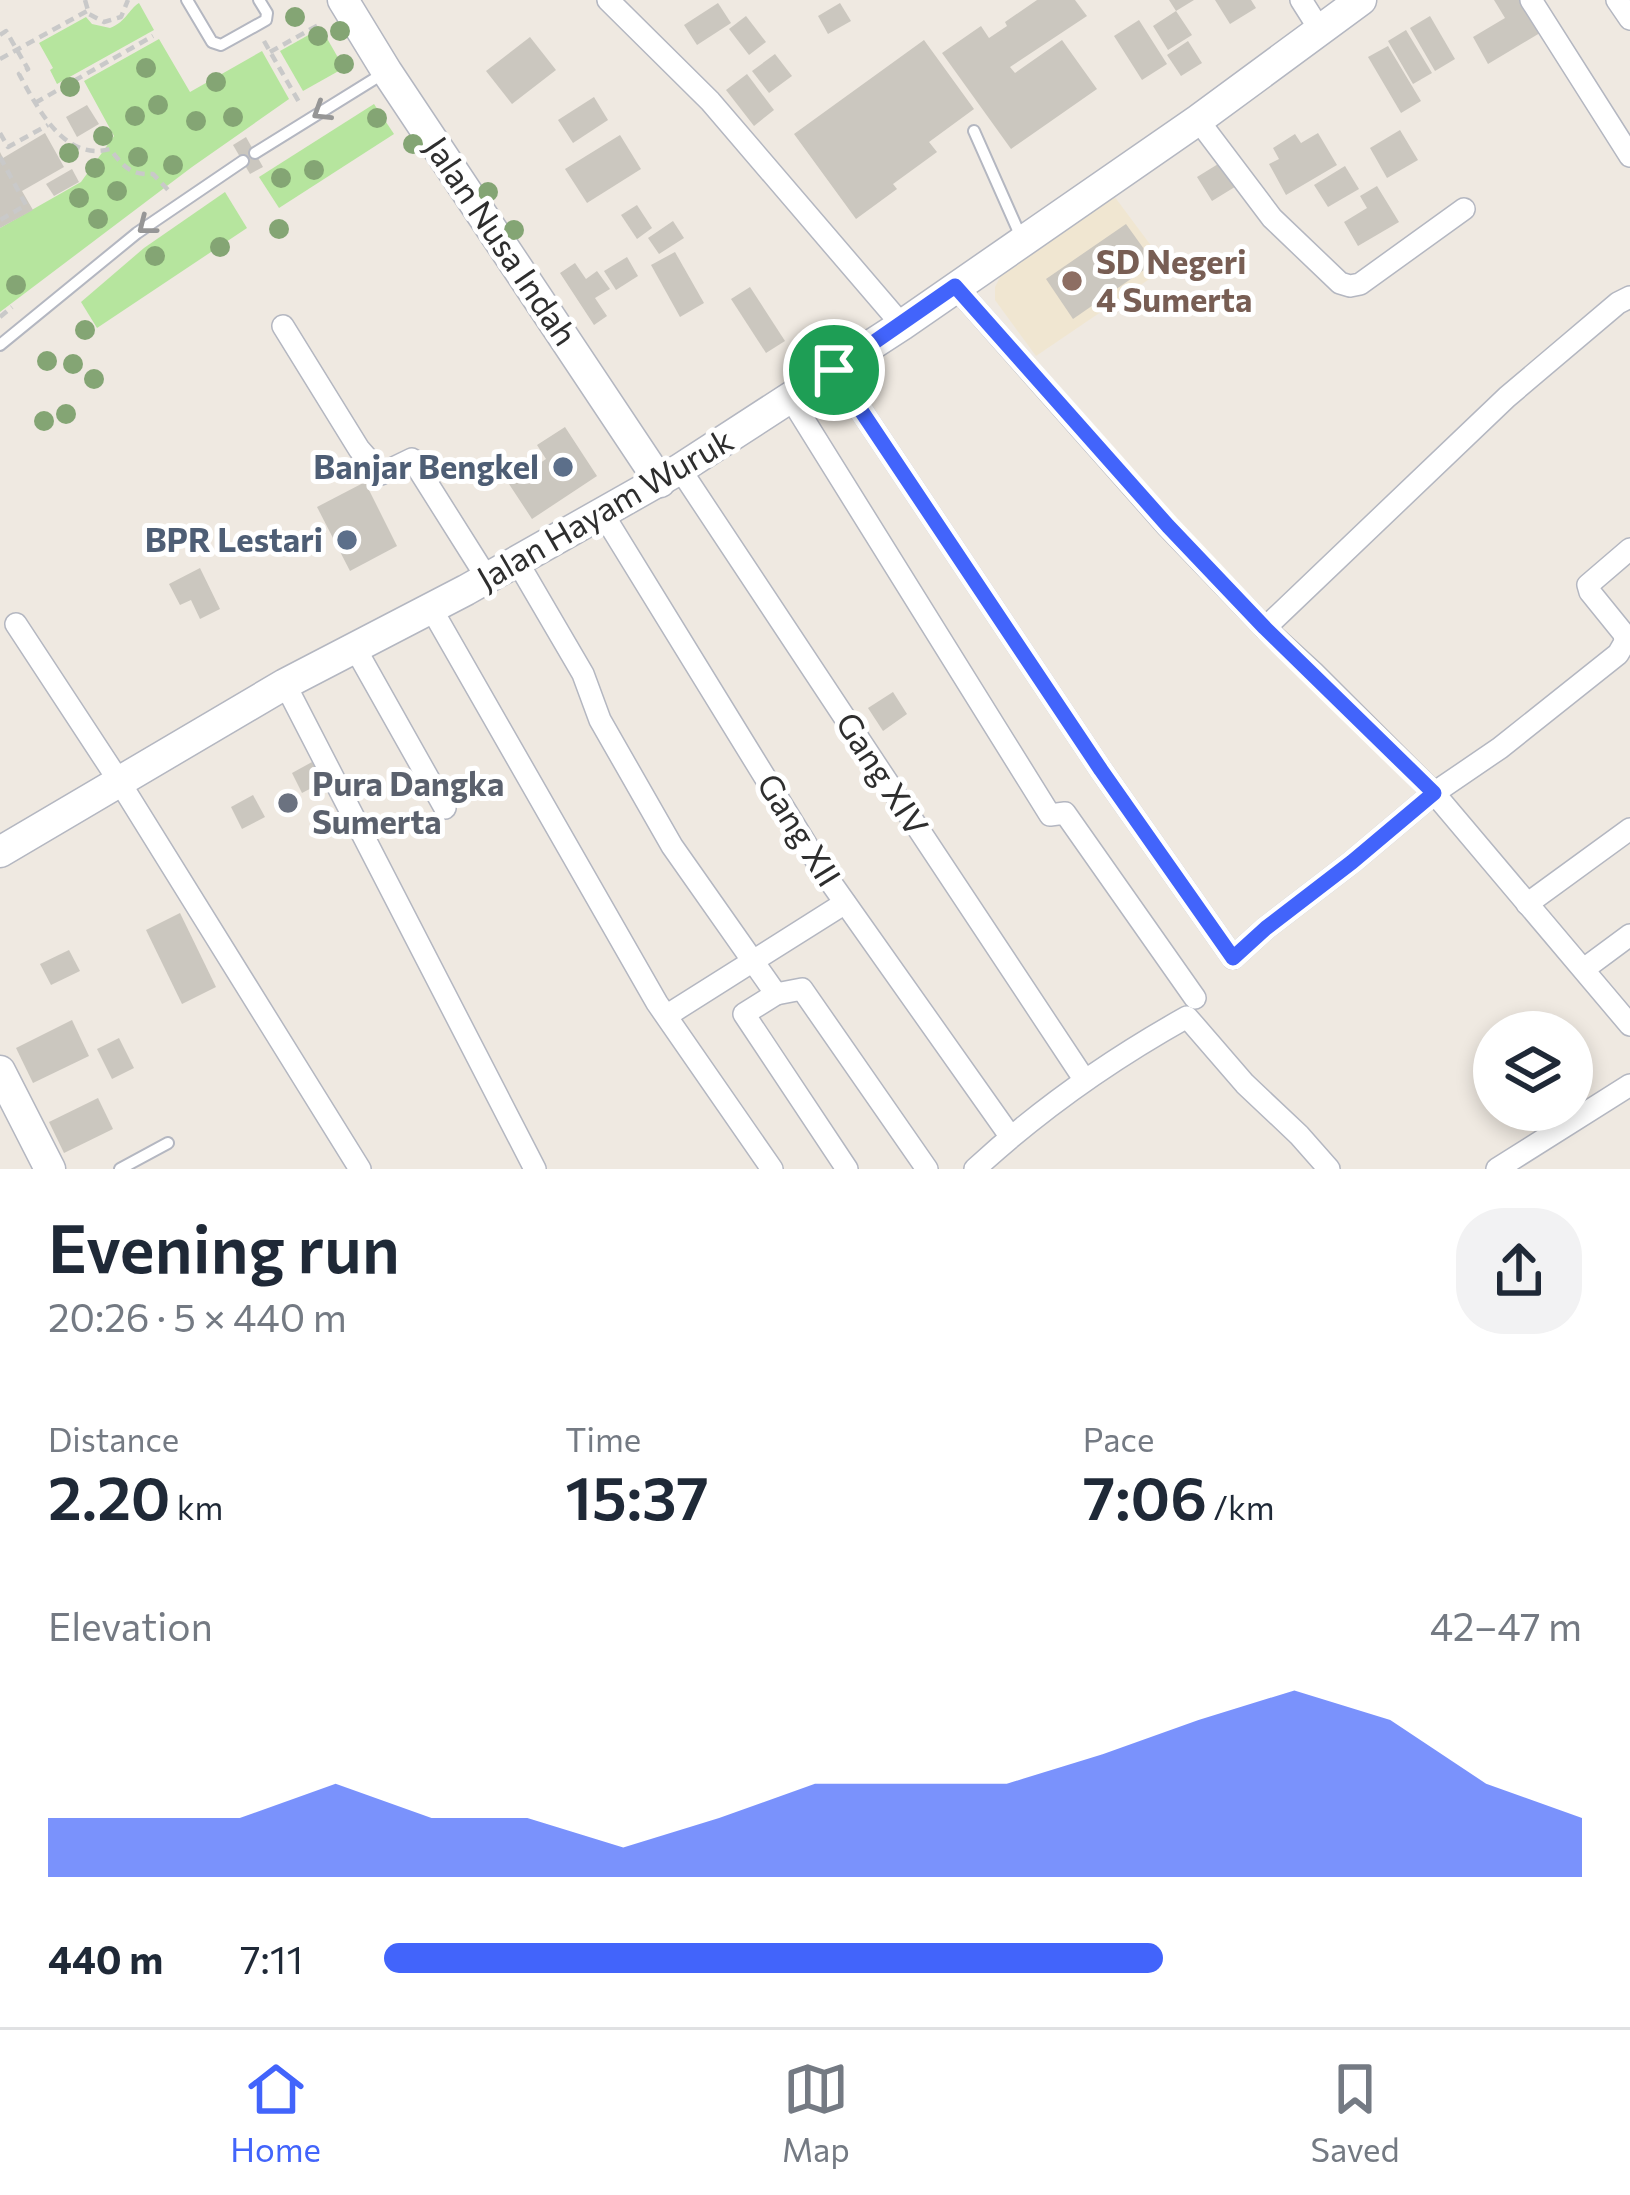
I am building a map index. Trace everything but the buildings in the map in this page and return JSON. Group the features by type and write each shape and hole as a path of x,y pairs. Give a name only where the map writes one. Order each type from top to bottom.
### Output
{"main road":[{"name":"Jalan Hayam Wuruk","path":"0,852 286,684 670,475 902,325 1198,120 1361,0"},
{"name":"Jalan Nusa Indah","path":"346,4 387,72 670,475"},
{"path":"0,1071 50,1169"}],"street":[{"path":"608,0 710,101 902,325"},
{"path":"1301,0 1320,30"},
{"path":"1531,0 1630,156"},
{"path":"1617,0 1630,19"},
{"path":"1198,120 1272,218 1340,283 1360,284 1464,209"},
{"path":"955,286 1104,457 1265,628 1434,793 1630,1025"},
{"path":"1265,628 1508,398 1630,297"},
{"path":"283,326 359,449 381,474 412,459 487,578"},
{"path":"834,370 1101,770 1233,958 1434,793 1500,748 1618,655 1624,634 1588,585 1630,549"},
{"path":"791,398 1050,814 1065,813 1195,998"},
{"name":"Gang XIV","path":"670,475 1084,1079"},
{"name":"Gang XII","path":"603,514 844,903 1010,1136"},
{"path":"517,561 584,674 600,721 672,846 776,994"},
{"path":"431,608 657,1004 772,1169"},
{"path":"16,625 119,781 360,1169"},
{"path":"355,648 445,808"},
{"path":"286,684 536,1169"},
{"path":"1527,904 1630,830"},
{"path":"674,1011 844,903"},
{"path":"1584,969 1630,935"},
{"path":"847,1169 743,1015 776,994 802,989 927,1169"},
{"path":"975,1169 1084,1079 1187,1017 1328,1169"},
{"path":"1497,1169 1630,1085"}],"lane":[{"path":"188,0 212,42 221,45 266,20 259,0"},
{"path":"255,153 387,72"},
{"path":"974,131 1023,240"},
{"path":"0,345 136,233 243,161"},
{"path":"120,1169 168,1143"}],"path":[{"path":"85,0 98,21 110,22 125,13 128,0"},
{"path":"270,52 346,4"},
{"path":"0,59 87,10"},
{"path":"0,35 6,32 28,69 19,74 48,124 71,143 99,152 110,149 128,171 153,174 168,190"},
{"path":"35,103 153,36"},
{"path":"265,43 299,102"},
{"path":"0,134 8,147 48,124"},
{"path":"0,157 26,206 0,220"}],"shaded area":[{"name":"SD Negeri 4 Sumerta","path":"1114,196 1167,267 1036,356 995,300 995,287 1001,275"}],"green space":[{"path":"139,3 154,30 57,84 39,43 86,17 92,24 110,28"},
{"path":"321,28 344,68 303,91 280,51"},
{"path":"159,39 190,92 262,51 289,99 0,312 0,228 81,182 114,136 84,81"},
{"path":"374,104 394,134 279,208 259,177"},
{"path":"225,192 247,228 97,328 81,302 144,248"}],"place":[{"name":"SD Negeri 4 Sumerta","path":"1072,281"},
{"name":"Banjar Bengkel","path":"563,467"},
{"name":"BPR Lestari","path":"347,540"},
{"name":"Pura Dangka Sumerta","path":"288,803"}],"route":[{"path":"955,286 1168,526 1434,793 1233,958 1101,770 834,370 955,286"}]}
